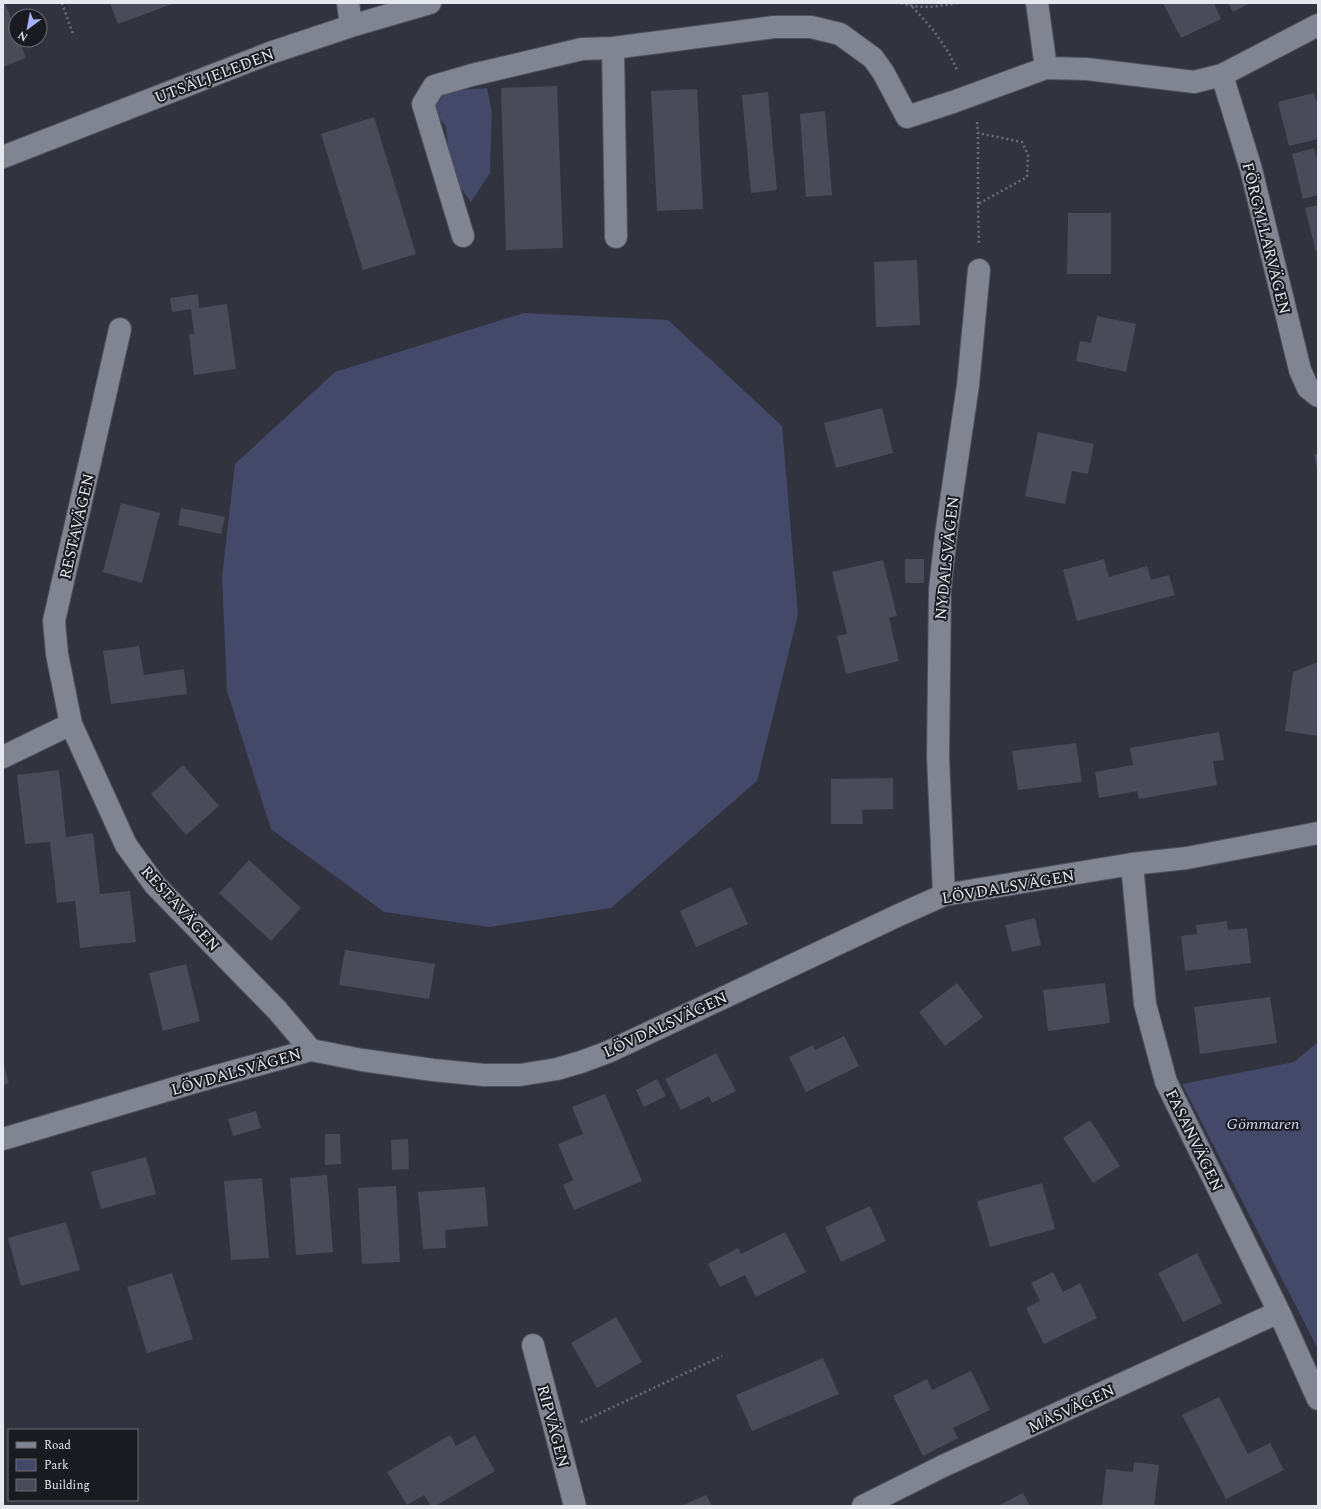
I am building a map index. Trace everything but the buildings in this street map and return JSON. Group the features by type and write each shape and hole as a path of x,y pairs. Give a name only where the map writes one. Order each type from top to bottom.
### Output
{"street":[{"path":"348,3 351,26"},
{"name":"UTSÄLJELEDEN","path":"3,157 270,53 351,26 430,3"},
{"path":"1037,3 1046,68"},
{"path":"463,236 423,104 434,86 472,75 582,49 613,48 774,27 811,27 840,34 873,58 883,72 907,117 1046,68 1087,69 1194,82 1222,75 1318,25"},
{"path":"613,48 616,237"},
{"name":"FÖRGYLLARVÄGEN","path":"1222,75 1251,169 1300,370 1308,388 1318,396"},
{"name":"NYDALSVÄGEN","path":"944,895 938,757 940,589 946,535 968,385 979,270"},
{"name":"RESTAVÄGEN","path":"120,329 54,621 57,654 72,724 126,845 155,885 277,1010 311,1050"},
{"path":"3,757 72,724"},
{"name":"LÖVDALSVÄGEN","path":"3,1139 195,1082 311,1050 362,1060 473,1074 520,1074 557,1069 608,1052 944,895 1132,864 1187,858 1318,832"},
{"name":"FASANVÄGEN","path":"1132,864 1145,1004 1166,1082 1279,1312 1318,1399"},
{"name":"MÅSVÄGEN","path":"863,1506 943,1466 1279,1312"},
{"name":"RIPVÄGEN","path":"533,1345 575,1506"}],"path":[{"path":"62,3 73,34"},
{"path":"901,3 912,7 957,3"},
{"path":"909,3 938,37 949,53 959,75"},
{"path":"977,117 979,270"},
{"path":"978,133 1022,142 1028,155 1027,177 978,204"},
{"path":"557,1434 722,1356"}],"green space":[{"path":"487,88 492,112 490,173 471,202 457,183 449,157 446,127 427,100 444,91"},
{"path":"524,313 668,320 782,426 798,614 757,781 611,908 489,927 384,912 271,829 227,691 222,577 235,464 335,372"},
{"name":"Gömmaren","path":"1318,1042 1318,1349 1182,1084 1294,1062"}]}
